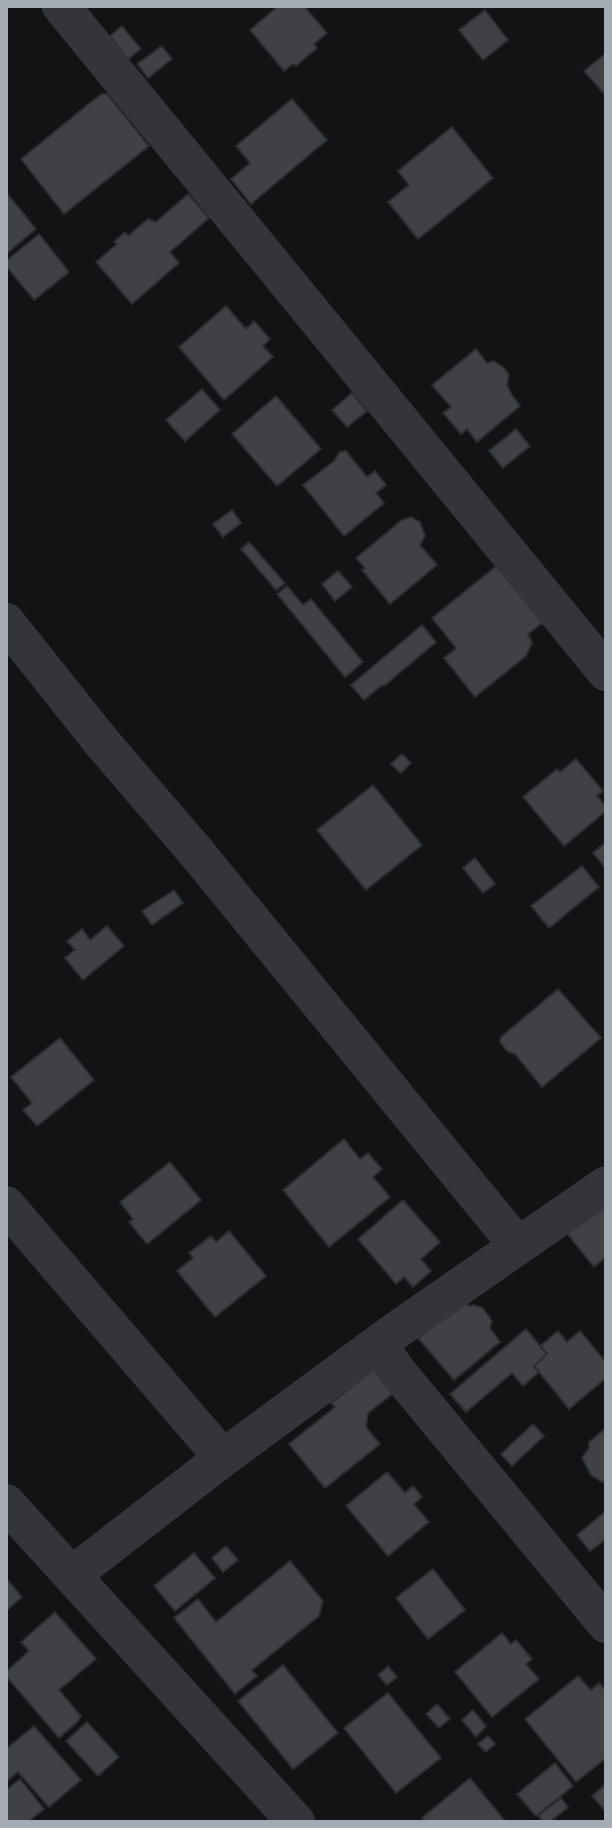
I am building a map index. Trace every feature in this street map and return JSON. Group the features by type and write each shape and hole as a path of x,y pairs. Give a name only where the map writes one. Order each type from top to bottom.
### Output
{"street":[{"path":"61,6 606,672"},
{"path":"6,622 518,1246"},
{"path":"72,1575 223,1458 378,1344 606,1185"},
{"path":"6,1205 223,1458"},
{"path":"378,1344 606,1624"},
{"path":"6,1503 72,1575 275,1816"}],"building":[{"path":"278,6 304,6 327,33 314,44 317,48 296,66 293,64 284,71 250,30"},
{"path":"485,10 508,40 483,60 459,30"},
{"path":"122,26 141,49 128,59 110,36"},
{"path":"162,46 172,59 148,78 137,64"},
{"path":"606,53 606,96 584,71"},
{"path":"101,94 107,94 149,146 64,214 21,159"},
{"path":"292,99 327,140 251,204 231,179 250,163 236,146"},
{"path":"452,127 493,178 418,239 388,202 409,185 398,171"},
{"path":"6,192 36,229 6,254"},
{"path":"188,194 209,218 170,252 179,263 132,304 96,262 117,244 114,242 125,232 128,236 148,219 156,222"},
{"path":"39,234 69,272 34,300 6,266 6,261"},
{"path":"226,306 246,329 254,321 270,339 263,346 273,357 224,400 179,347"},
{"path":"476,349 487,363 494,361 504,368 509,375 507,385 520,406 477,442 467,429 461,434 443,413 451,407 432,385"},
{"path":"202,389 220,410 185,441 166,420"},
{"path":"352,393 367,411 347,427 332,410"},
{"path":"276,396 321,449 277,486 232,434"},
{"path":"516,429 530,446 503,468 489,451"},
{"path":"346,451 367,477 375,471 386,485 376,493 384,503 344,536 303,485 334,461 340,452"},
{"path":"232,510 241,523 223,537 213,524"},
{"path":"411,517 420,522 425,536 420,545 437,565 390,604 356,558 402,520"},
{"path":"249,542 285,583 276,590 241,549"},
{"path":"499,564 545,621 528,634 532,643 526,656 475,697 444,658 456,648 432,618"},
{"path":"338,571 352,587 335,601 322,584"},
{"path":"287,586 303,605 311,599 363,662 345,677 277,594"},
{"path":"422,625 436,642 364,700 351,685"},
{"path":"402,754 411,763 401,773 391,764"},
{"path":"576,759 603,791 597,796 606,811 564,846 523,797 557,769 560,772"},
{"path":"373,785 422,845 366,890 317,830"},
{"path":"606,842 606,869 593,853"},
{"path":"475,858 495,884 483,893 463,868"},
{"path":"582,866 599,887 549,928 531,906"},
{"path":"174,890 183,903 152,925 142,911"},
{"path":"107,926 124,946 83,980 65,958 75,950 67,941 82,929 90,940"},
{"path":"558,989 601,1038 542,1087 515,1054 507,1051 500,1042 501,1037"},
{"path":"60,1038 94,1080 37,1126 23,1110 32,1103 11,1077"},
{"path":"344,1139 360,1159 368,1153 382,1169 373,1177 390,1197 329,1247 283,1190"},
{"path":"170,1162 201,1200 147,1244 129,1222 133,1219 120,1202"},
{"path":"606,1197 606,1257 594,1267 565,1231"},
{"path":"403,1200 440,1242 421,1259 431,1271 413,1287 404,1277 396,1284 358,1239"},
{"path":"229,1231 266,1276 215,1317 177,1271 193,1258 189,1253 211,1236 216,1242"},
{"path":"463,1299 469,1306 483,1308 492,1321 490,1328 500,1342 454,1380 418,1338"},
{"path":"526,1329 547,1354 534,1366 539,1372 523,1386 512,1373 466,1412 450,1394"},
{"path":"558,1331 567,1342 580,1331 606,1362 606,1378 569,1409 534,1366 547,1354 540,1346"},
{"path":"380,1364 400,1388 368,1413 366,1427 380,1444 325,1488 289,1444 335,1407 331,1403"},
{"path":"533,1424 544,1436 512,1466 501,1454"},
{"path":"606,1428 606,1481 602,1482 591,1475 582,1458 589,1448 589,1442"},
{"path":"387,1472 405,1493 413,1486 422,1497 414,1504 429,1522 388,1556 346,1506"},
{"path":"606,1511 606,1539 590,1551 577,1535"},
{"path":"226,1546 238,1560 223,1572 212,1558"},
{"path":"194,1553 215,1578 175,1611 154,1586"},
{"path":"290,1561 323,1601 319,1616 252,1670 257,1676 235,1694 174,1618 198,1599 216,1622"},
{"path":"433,1569 465,1610 428,1639 396,1598"},
{"path":"6,1578 22,1597 6,1611"},
{"path":"55,1612 96,1659 59,1690 81,1716 59,1738 6,1676 6,1672 29,1651 21,1642"},
{"path":"502,1633 511,1644 516,1640 532,1659 526,1664 539,1679 492,1717 455,1672"},
{"path":"283,1665 338,1733 293,1769 238,1701"},
{"path":"388,1666 397,1677 387,1685 378,1675"},
{"path":"578,1676 591,1690 599,1683 606,1691 606,1758 576,1782 525,1719"},
{"path":"388,1693 441,1758 396,1793 344,1728"},
{"path":"437,1704 450,1719 439,1728 426,1714"},
{"path":"473,1710 486,1726 476,1737 462,1720"},
{"path":"87,1722 119,1757 98,1776 66,1741"},
{"path":"34,1726 81,1780 49,1807 18,1772 6,1782 6,1749"},
{"path":"488,1736 495,1744 486,1752 478,1744"},
{"path":"555,1763 573,1786 536,1816 517,1794"},
{"path":"470,1778 506,1822 425,1822 422,1818"},
{"path":"20,1779 44,1809 28,1822 6,1822 6,1790"},
{"path":"606,1784 606,1812 592,1796"},
{"path":"561,1798 568,1807 550,1822 543,1822 538,1816"}]}
